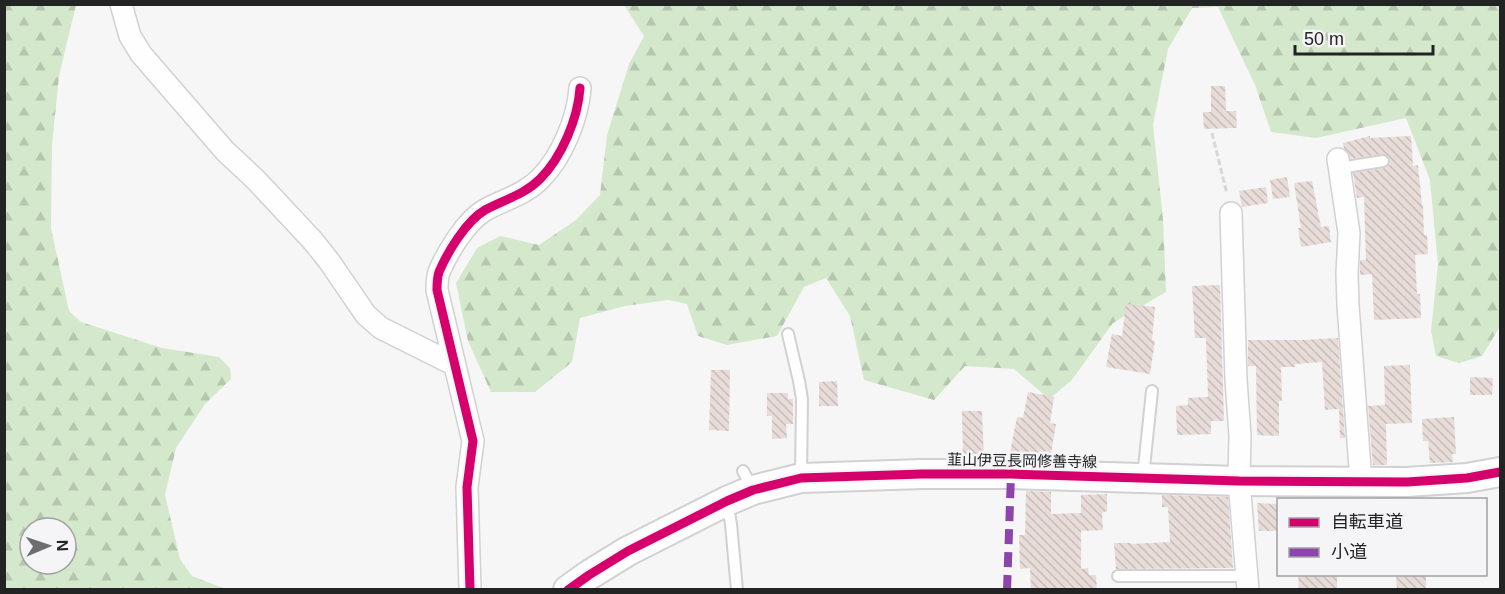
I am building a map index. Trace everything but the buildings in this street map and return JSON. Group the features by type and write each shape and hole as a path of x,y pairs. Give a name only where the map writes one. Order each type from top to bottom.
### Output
{"main road":[{"name":"韮山伊豆長岡修善寺線","path":"568,590 589,574 628,551 727,501 748,480 967,474 1239,481 1407,482 1457,479 1500,472"}],"street":[{"path":"121,4 130,36 141,54 225,151 256,180 313,241 366,315 381,328 455,365"},
{"path":"470,590 467,487 473,441 437,291 438,274 462,231 483,211 519,195 540,179 563,147 579,104 580,88"},
{"path":"1339,163 1348,233 1348,305 1361,482"},
{"path":"1232,213 1239,481 1247,583"}],"lane":[{"path":"1339,163 1383,161"},
{"path":"789,334 802,399 801,478"},
{"path":"1143,478 1152,391"},
{"path":"727,501 737,590"},
{"path":"1118,576 1247,583"}],"path":[{"path":"1212,133 1232,213"}],"green space":[{"path":"4,5 76,5 59,76 52,145 51,228 69,311 81,322 162,348 219,357 230,368 231,379 205,404 176,448 165,495 180,559 192,576 231,589 5,589"},
{"path":"624,5 1500,5 1499,328 1482,356 1459,363 1436,356 1431,331 1438,264 1430,180 1406,118 1316,138 1271,132 1255,85 1218,7 1192,8 1168,49 1153,125 1163,219 1166,292 1113,323 1071,381 1049,399 1014,369 965,366 934,400 864,380 850,316 826,278 804,287 777,336 727,345 698,336 687,304 668,300 625,306 580,318 572,362 535,392 491,392 468,341 456,283 477,248 500,236 539,245 576,220 600,195 607,135 629,64 644,36"}],"marked path":[{"path":"1007,590 1011,474"}],"cycle path":[{"path":"470,590 467,487 473,441 437,290 438,274 464,229 478,215 527,189 548,170 568,136 576,112 580,88"},
{"path":"568,590 628,551 727,501 753,490 801,478 1011,474 1239,481 1407,482 1467,478 1500,472"}]}
